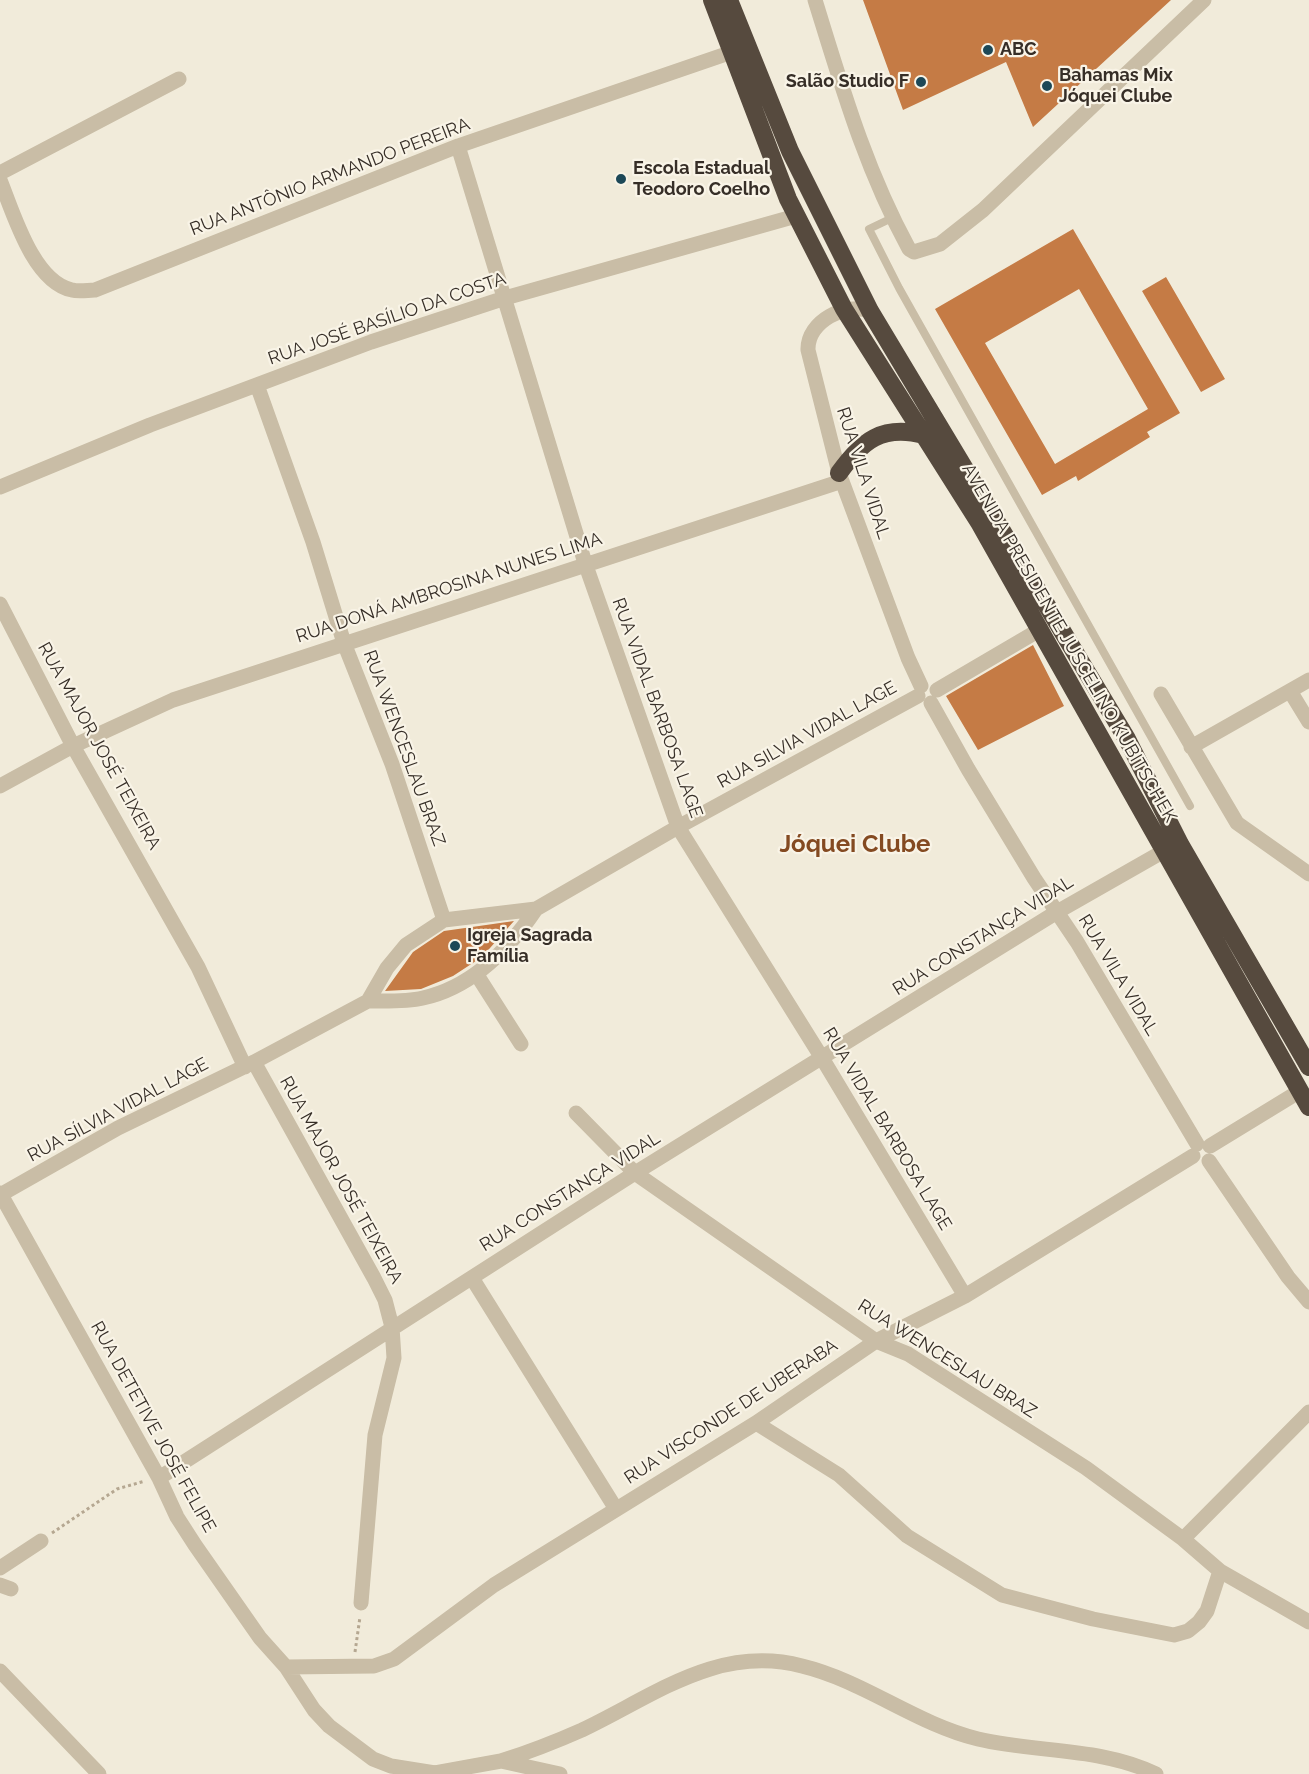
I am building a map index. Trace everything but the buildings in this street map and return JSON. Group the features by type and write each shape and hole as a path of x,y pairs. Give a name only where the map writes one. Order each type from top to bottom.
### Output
{"highway":[{"name":"AVENIDA PRESIDENTE JUSCELINO KUBITSCHEK","path":"712,0 796,216 844,309 968,503 1305,1099"},
{"name":"AVENIDA PRESIDENTE JUSCELINO KUBITSCHEK","path":"729,0 790,151 870,311 1127,739 1180,844 1309,1067"},
{"path":"844,309 851,297 855,281"},
{"path":"841,477 860,446 874,438 892,432 908,431 924,435"}],"street":[{"path":"815,0 854,128 892,218 910,250 926,250 940,244 983,210 1204,0"},
{"name":"RUA ANTÔNIO ARMANDO PEREIRA","path":"0,180 29,248 45,272 57,284 73,291 95,290 458,146 732,52"},
{"path":"0,173 179,79"},
{"name":"RUA VIDAL BARBOSA LAGE","path":"458,146 585,563 678,827 822,1058 965,1296"},
{"name":"RUA JOSÉ BASÍLIO DA COSTA","path":"0,487 150,424 370,342 505,298 796,216"},
{"path":"844,309 856,307 870,311"},
{"name":"RUA VILA VIDAL","path":"844,309 819,326 808,340 813,380 841,477 908,658 968,770 1083,952 1202,1151 1288,1277 1309,1302"},
{"name":"RUA WENCESLAU BRAZ","path":"257,385 313,542 344,643 392,764 444,920"},
{"name":"RUA DONÁ AMBROSINA NUNES LIMA","path":"0,786 73,746 173,700 841,477"},
{"name":"RUA MAJOR JOSÉ TEIXEIRA","path":"0,604 73,746 193,957 250,1065 385,1300 392,1327 394,1358 375,1435 361,1603"},
{"name":"RUA SILVIA VIDAL LAGE","path":"368,1001 387,968 406,945 444,920 536,909 678,827 927,694 1041,629"},
{"path":"1191,747 1309,680"},
{"path":"1290,690 1309,722"},
{"path":"1161,694 1236,823 1309,874"},
{"name":"RUA CONSTANÇA VIDAL","path":"159,1478 635,1173 1057,912 1164,851"},
{"path":"250,1065 368,1001 423,998 477,975 499,956 536,909"},
{"path":"477,975 521,1044"},
{"name":"RUA SÍLVIA VIDAL LAGE","path":"0,1194 118,1128 250,1065"},
{"name":"RUA VISCONDE DE UBERABA","path":"286,1667 384,1665 494,1585 756,1423 876,1341 965,1296 1202,1151 1305,1099"},
{"name":"RUA WENCESLAU BRAZ","path":"576,1113 635,1173 876,1341 908,1354 1086,1468 1183,1539 1220,1571 1309,1622"},
{"name":"RUA DETETIVE JOSÉ FELIPE","path":"0,1194 159,1478 177,1517 195,1545 260,1638 286,1667 314,1710 329,1726 373,1759 391,1766 435,1773 501,1761 540,1749 582,1730 691,1674 714,1665 741,1660 800,1665 827,1673 944,1727 977,1739 1092,1755 1136,1765 1156,1774"},
{"path":"472,1278 616,1509"},
{"path":"1183,1539 1309,1412"},
{"path":"756,1423 839,1475 908,1536 1002,1595 1174,1635 1188,1631 1207,1611 1220,1571"},
{"path":"0,1568 40,1541"},
{"path":"0,1671 99,1774"},
{"path":"501,1761 560,1774"}],"lane":[{"path":"892,218 869,229 899,288 1190,806"}],"path":[{"path":"40,1541 117,1489 159,1478"},
{"path":"353,1666 361,1603"}],"place":[{"name":"ABC","path":"988,50"},
{"name":"Salão Studio F","path":"921,82"},
{"name":"Bahamas Mix Jóquei Clube","path":"1047,86"},
{"name":"Escola Estadual Teodoro Coelho","path":"621,179"},
{"name":"Igreja Sagrada Família","path":"455,946"}],"district":[{"name":"Jóquei Clube","path":"855,845"}]}
